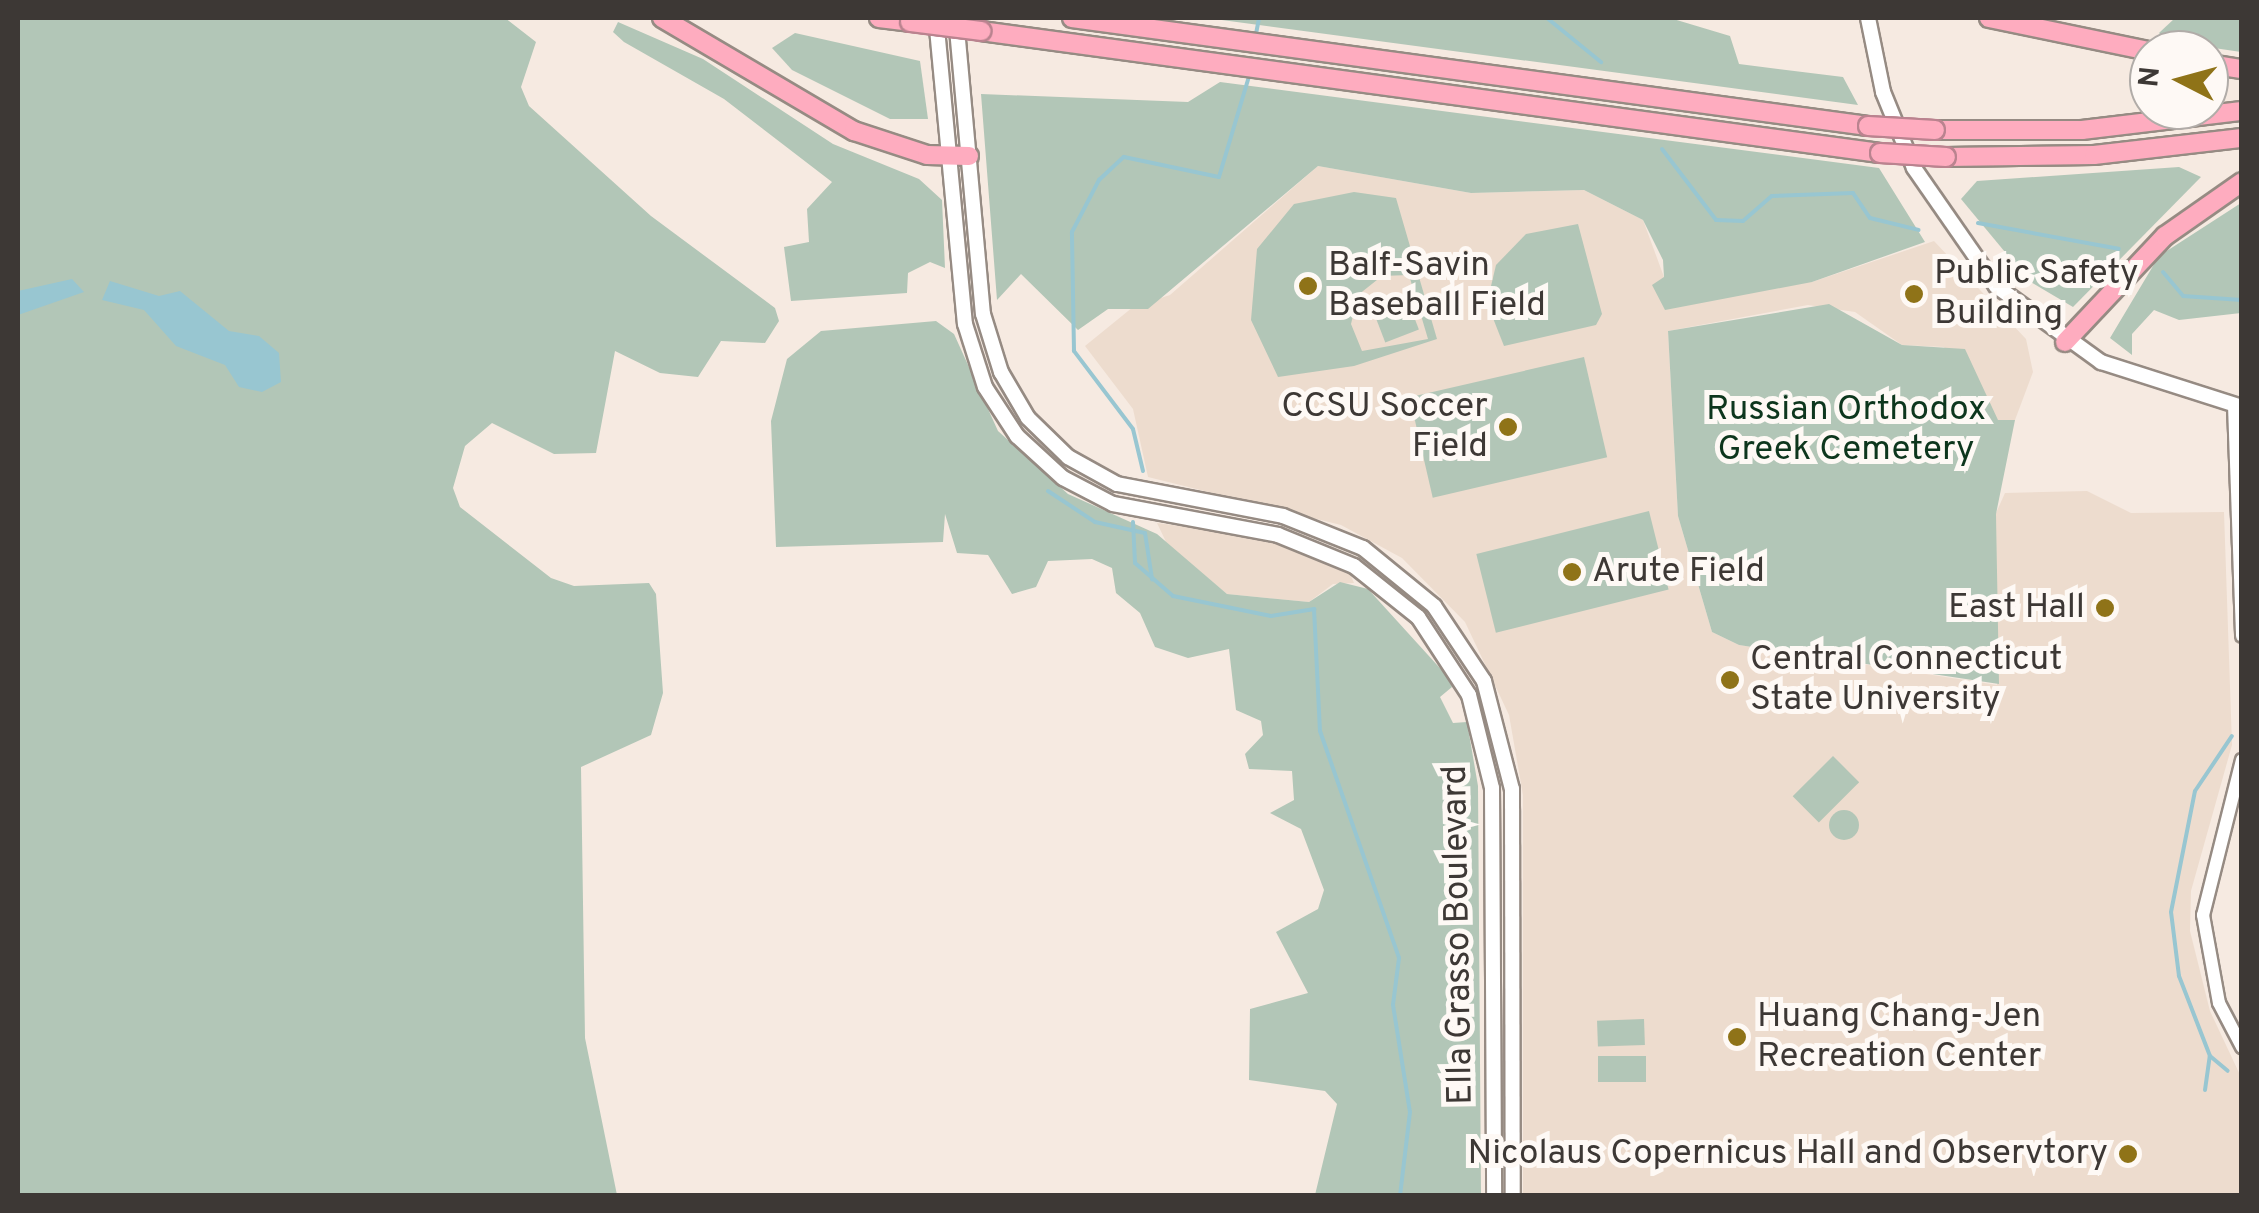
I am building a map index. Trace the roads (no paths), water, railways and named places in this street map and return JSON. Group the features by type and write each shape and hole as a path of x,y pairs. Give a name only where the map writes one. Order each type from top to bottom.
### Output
{"highway":[{"path":"662,18 848,128 949,158 968,156"},
{"path":"880,18 1880,153 1946,157 2094,156 2242,138"},
{"path":"1072,18 1868,126 2082,130 2242,112"},
{"path":"1990,18 2129,47"},
{"path":"2065,342 2164,236 2242,182"}],"main road":[{"name":"Ella Grasso Boulevard","path":"936,18 963,312 982,379 1023,443 1086,492 1296,540 1371,576 1430,632 1471,699 1492,788 1494,1196"},
{"name":"Ella Grasso Boulevard","path":"956,18 983,314 998,367 1040,432 1097,474 1212,504 1307,522 1378,557 1445,619 1489,692 1513,797 1513,1196"},
{"path":"1868,18 1884,92 1916,172 1983,272 2065,342 2148,382 2238,406"},
{"path":"1086,492 1097,474"},
{"path":"1210,523 1212,504"}],"street":[{"path":"2238,406 2242,636"},
{"path":"2242,760 2203,916 2219,1003 2242,1047"}],"water":[{"path":"72,279 84,292 18,315 18,291"},
{"path":"110,281 159,296 180,291 229,331 259,336 279,353 281,382 262,392 239,387 225,365 176,346 144,310 102,300"}],"waterway":[{"path":"1255,39 1259,18"},
{"path":"1547,18 1601,62"},
{"path":"1143,471 1133,429 1074,351 1072,232 1099,180 1124,157 1219,177 1250,73"},
{"path":"1662,149 1716,220 1743,221 1772,196 1853,193 1870,218 1919,230"},
{"path":"1978,223 2119,249"},
{"path":"2163,272 2183,296 2242,300"},
{"path":"1048,491 1095,522 1145,533 1152,579"},
{"path":"1133,522 1135,563 1173,596 1271,616 1314,609 1320,731 1399,958 1393,1005 1410,1112 1400,1196"},
{"path":"2205,1090 2210,1056 2179,976 2171,912 2195,791 2232,736"},
{"path":"2210,1056 2228,1071"}],"place":[{"name":"Balf-Savin Baseball Field","path":"1308,286"},
{"name":"Public Safety Building","path":"1914,294"},
{"name":"CCSU Soccer Field","path":"1508,427"},
{"name":"Arute Field","path":"1572,572"},
{"name":"East Hall","path":"2105,608"},
{"name":"Central Connecticut State University","path":"1730,680"},
{"name":"Huang Chang-Jen Recreation Center","path":"1737,1037"},
{"name":"Nicolaus Copernicus Hall and Observtory","path":"2128,1154"}],"park label":[{"name":"Russian Orthodox Greek Cemetery","path":"1846,430"}]}
